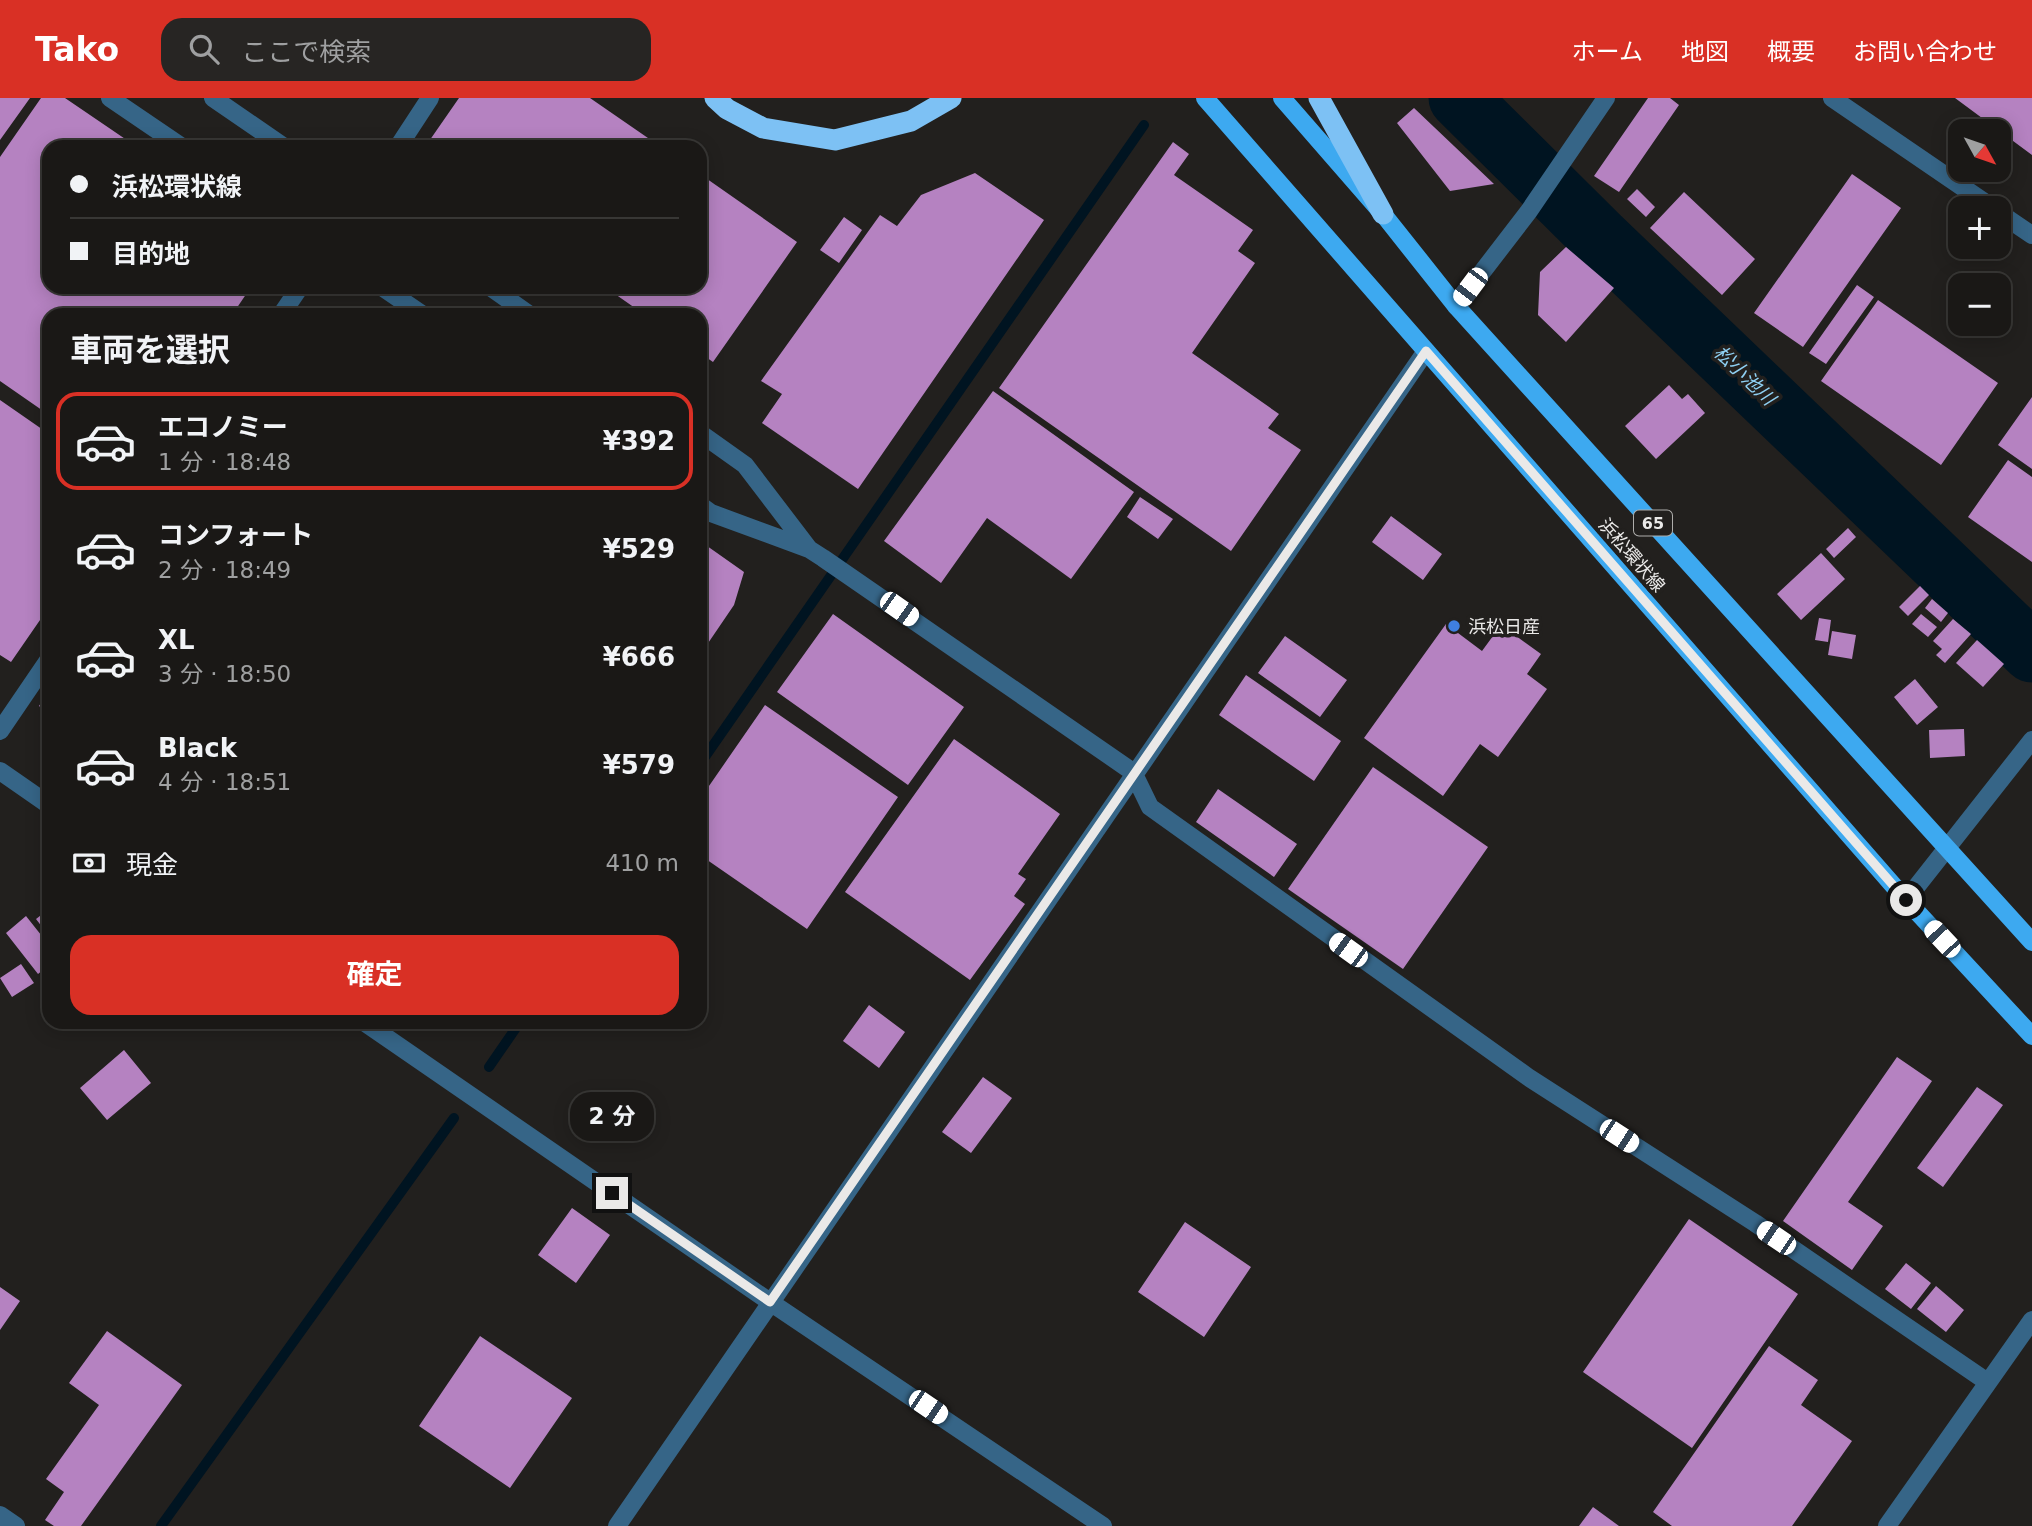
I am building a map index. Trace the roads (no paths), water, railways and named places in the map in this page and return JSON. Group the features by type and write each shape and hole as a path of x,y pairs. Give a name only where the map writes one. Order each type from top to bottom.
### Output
{"highway":[{"path":"715,98 727,109 763,128 835,140 912,121 951,98"},
{"path":"1320,98 1382,214"}],"main road":[{"name":"浜松環状線","path":"1205,98 1906,900 2032,1036"},
{"name":"浜松環状線","path":"1282,98 1382,214 1456,306 2032,942"}],"street":[{"path":"110,98 172,140"},
{"path":"213,98 274,140"},
{"path":"403,140 430,98"},
{"path":"1456,306 1529,211 1606,98"},
{"path":"1832,98 1975,196"},
{"path":"2011,221 2032,235"},
{"path":"393,294 413,308"},
{"path":"500,294 520,308"},
{"path":"617,1526 1133,772 1426,351"},
{"path":"707,438 745,465 816,553"},
{"path":"707,510 816,553 856,580 1133,772 1150,807 1348,950 1528,1077 1755,1223 1986,1381"},
{"path":"0,731 42,669"},
{"path":"1906,900 2032,740"},
{"path":"0,771 42,800"},
{"path":"374,1029 770,1302 1103,1526"},
{"path":"1887,1526 1986,1381 2032,1320"},
{"path":"0,1515 16,1526"}],"waterway":[{"name":"松小池川","path":"1459,98 1599,237 2032,652"},
{"path":"707,754 1144,125"},
{"path":"489,1067 515,1029"},
{"path":"161,1526 454,1118"}],"place":[{"name":"浜松日産","path":"1454,626"}]}
